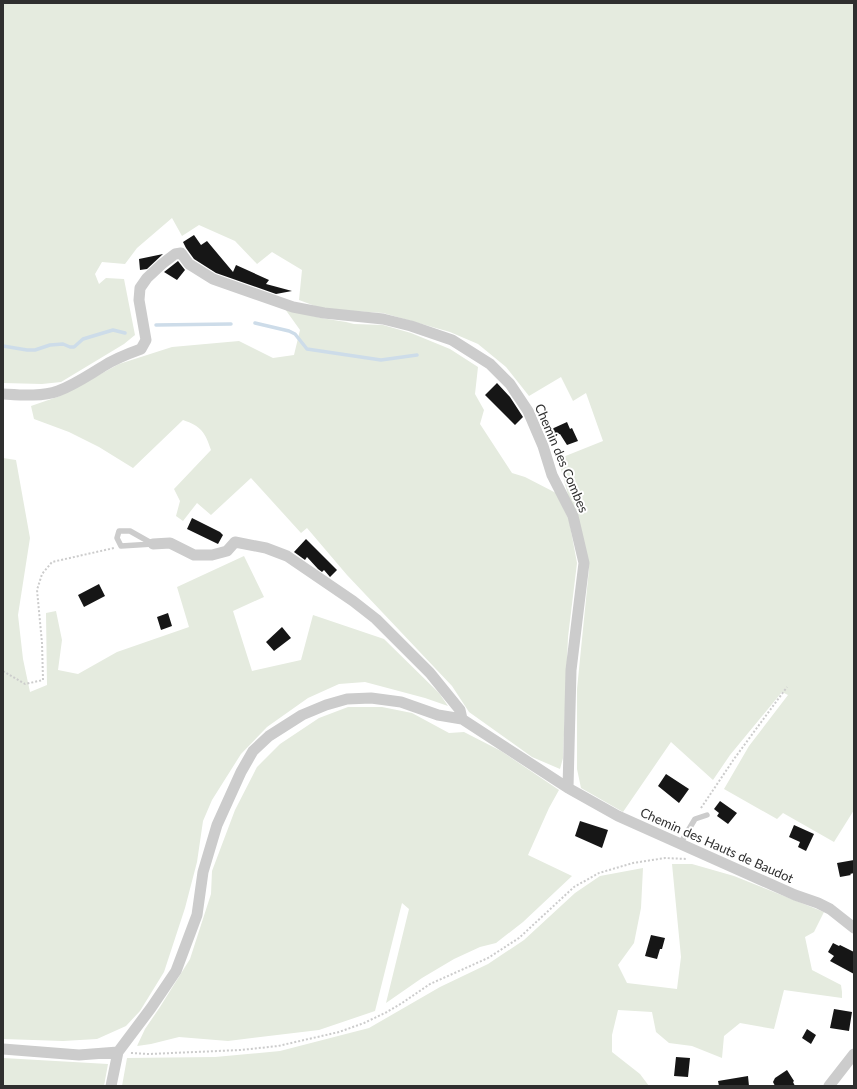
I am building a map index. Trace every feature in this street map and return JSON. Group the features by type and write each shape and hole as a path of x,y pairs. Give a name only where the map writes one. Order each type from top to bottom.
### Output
{"street":[{"name":"Chemin des Combes","path":"3,394 34,395 57,391 83,379 122,356 141,349 146,340 139,300 140,288 162,264 175,254 181,253 189,264 213,279 293,306 324,314 383,319 411,326 452,340 490,364 510,384 528,411 552,475 573,516 584,563 571,670 568,788"},
{"path":"111,1086 118,1052 151,1008 176,971 197,915 203,872 217,825 240,772 253,751 269,736 302,714 347,699 371,698 401,702 438,715 462,719 460,710 430,673 376,619 287,556 266,548 235,542 227,551 212,555 194,555 170,543 153,544"},
{"name":"Chemin des Hauts de Baudot","path":"462,719 568,788 618,816 795,895 818,903 830,909 854,928"},
{"path":"3,1049 79,1055 118,1052"},
{"path":"829,1086 854,1054"}],"lane":[{"path":"130,530 153,544 121,546 116,538 119,531 130,530"},
{"path":"680,844 695,819 707,815"}],"path":[{"path":"3,671 25,684 43,680 42,642 37,590 42,574 52,562 121,546"},
{"path":"695,819 734,759 787,687"},
{"path":"118,1052 149,1054 241,1050 278,1046 339,1032 364,1023 387,1012 430,984 488,958 519,938 574,887 599,873 633,863 665,858 692,860"}],"shaded area":[{"path":"3,3 854,3 854,810 834,842 783,813 777,819 724,789 749,746 788,695 782,692 730,755 713,780 671,742 623,812 581,788 577,769 577,689 589,569 585,548 558,459 603,441 586,393 573,401 561,377 529,396 506,367 478,344 450,332 383,313 323,309 299,300 302,270 272,252 257,264 235,241 199,225 182,236 172,218 137,248 125,264 102,262 95,274 99,284 106,278 124,279 135,335 124,344 61,382 42,384 3,383"},
{"path":"285,309 354,324 383,325 411,333 450,349 478,367 475,394 484,410 480,424 512,473 525,477 556,493 569,520 577,563 568,637 563,758 560,769 532,757 469,712 452,686 347,575 307,528 301,533 251,478 211,515 197,503 183,521 176,516 180,501 174,489 211,450 202,430 198,427 183,420 133,468 99,447 69,432 34,419 31,406 60,396 119,364 172,347 239,341 273,358 294,355 300,330"},
{"path":"3,458 16,460 30,538 18,615 23,659 30,692 47,685 46,613 56,611 62,640 58,670 78,674 117,652 189,627 177,587 244,556 264,597 233,611 252,671 301,660 313,615 384,639 439,693 448,706 425,698 365,682 339,684 308,698 267,727 241,754 212,800 203,821 197,862 185,908 164,972 140,1011 126,1026 97,1039 63,1041 3,1039"},
{"path":"348,707 382,707 412,713 449,733 464,732 501,751 559,790 549,808 528,855 572,876 523,922 496,943 480,947 454,959 422,978 386,1003 409,909 402,903 375,1011 319,1030 228,1041 179,1037 137,1046 145,1029 190,959 211,894 212,871 235,810 257,767 280,744 319,718"},
{"path":"672,864 692,864 734,876 824,912 814,932 805,937 812,970 841,985 842,998 784,990 774,1029 740,1023 724,1036 722,1058 692,1046 669,1043 656,1032 652,1012 618,1010 612,1035 612,1052 640,1074 649,1086 122,1086 127,1058 215,1057 280,1051 369,1028 440,987 488,964 524,940 575,893 600,876 643,868 641,908 634,943 618,965 627,983 677,989 681,957"},
{"path":"3,1058 108,1064 104,1086 3,1086"}],"building":[{"path":"194,235 201,245 207,241 233,272 236,265 269,280 266,284 292,291 276,294 216,273 194,259 186,248 183,242"},
{"path":"163,254 147,269 140,270 139,259"},
{"path":"178,261 185,270 177,280 164,272"},
{"path":"497,383 510,397 523,417 515,425 485,395"},
{"path":"567,422 570,429 572,428 578,441 567,445 560,434 547,438 545,432"},
{"path":"192,518 223,535 218,544 187,529"},
{"path":"306,539 337,570 330,577 324,570 322,572 318,569 307,557 305,560 294,552"},
{"path":"99,584 105,596 84,607 78,595"},
{"path":"168,613 172,626 161,630 157,617"},
{"path":"282,627 291,638 274,651 266,642"},
{"path":"666,774 689,789 679,803 658,786"},
{"path":"720,801 737,813 728,824 717,816 719,813 714,809"},
{"path":"580,821 608,830 602,848 575,836"},
{"path":"794,825 814,834 806,851 798,847 800,842 789,837"},
{"path":"854,860 854,873 840,877 837,863"},
{"path":"651,935 665,938 657,959 645,956"},
{"path":"833,943 854,952 854,974 830,961 834,956 828,952"},
{"path":"834,1009 852,1012 849,1031 830,1028"},
{"path":"807,1029 816,1035 811,1044 802,1038"},
{"path":"676,1057 690,1058 688,1077 674,1076"},
{"path":"787,1070 794,1081 795,1086 775,1086 773,1082 775,1078"},
{"path":"748,1076 749,1086 719,1086 718,1081"}],"waterway":[{"path":"255,323 289,331 295,334 307,349 381,360 417,355"},
{"path":"156,325 231,324"},
{"path":"3,346 27,350 35,350 50,345 63,344 74,347 83,339 113,330 125,333"}]}
